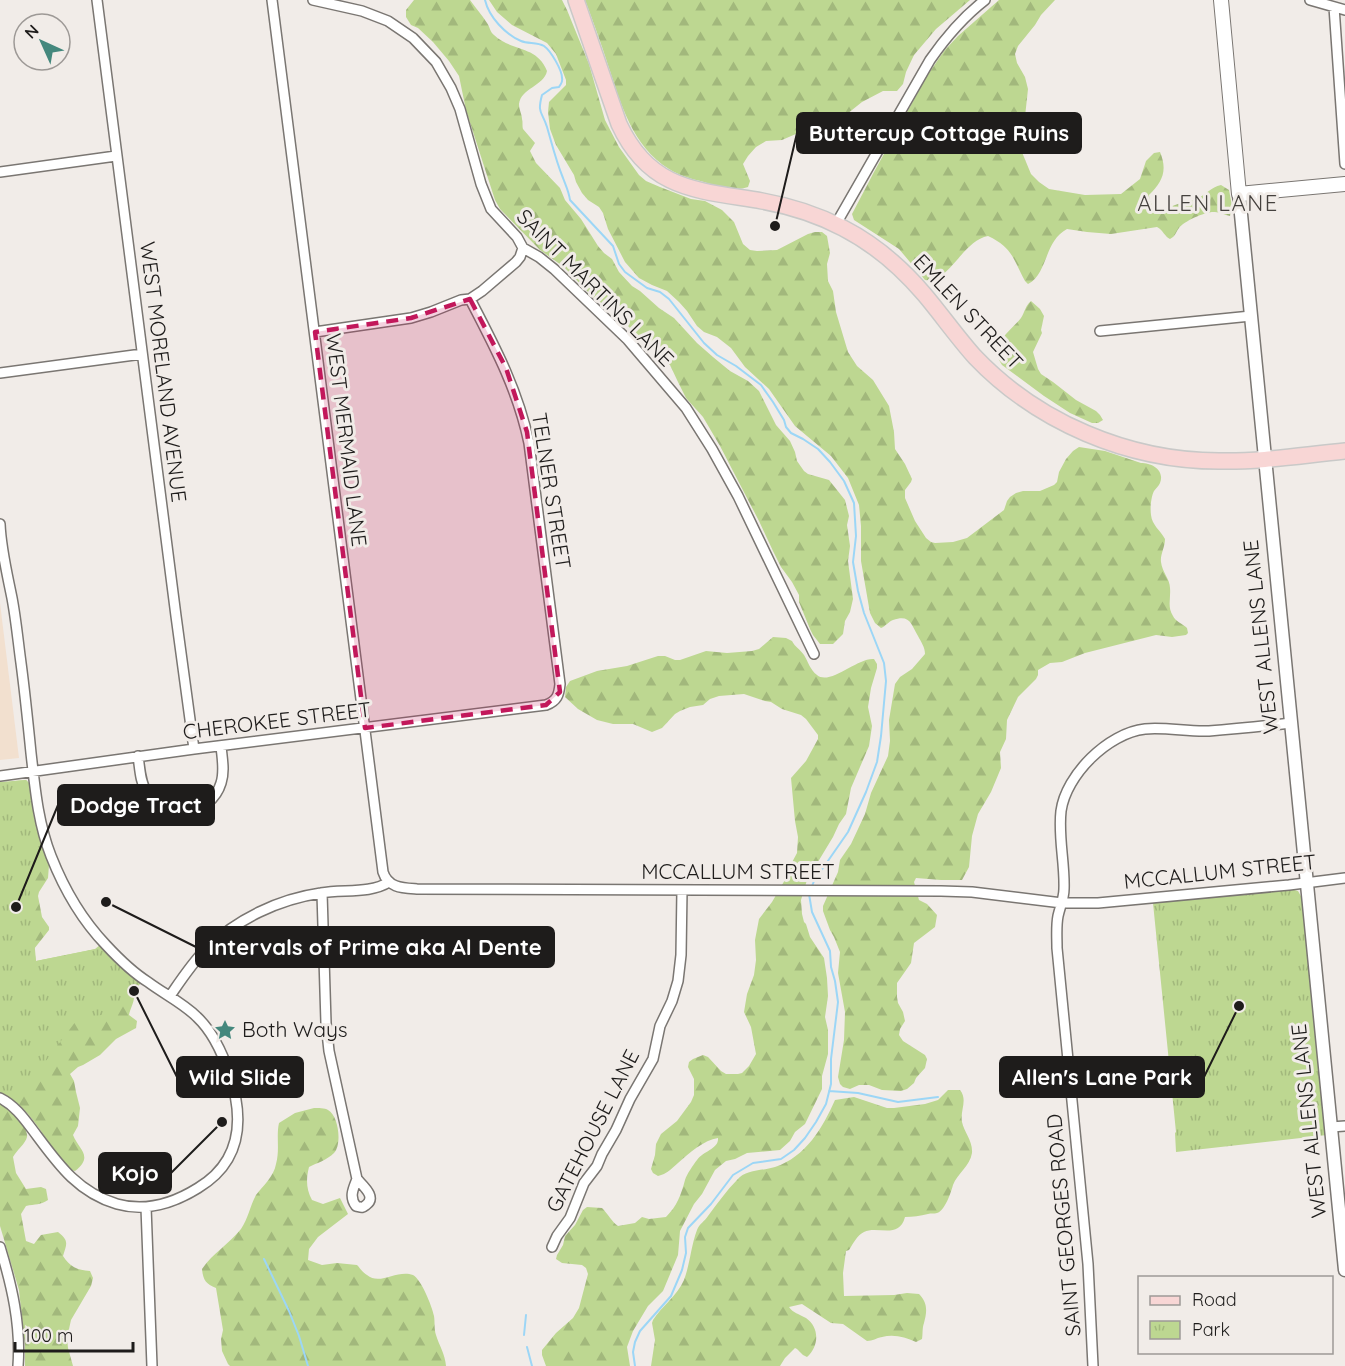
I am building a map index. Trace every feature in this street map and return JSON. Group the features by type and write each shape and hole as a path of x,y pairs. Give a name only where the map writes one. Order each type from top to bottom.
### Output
{"main road":[{"name":"EMLEN STREET","path":"576,0 622,131 645,164 676,183 704,192 779,204 802,211 836,224 866,242 894,263 922,292 983,365 1011,389 1054,417 1106,441 1149,454 1178,459 1228,461 1345,451"},
{"name":"WEST ALLENS LANE","path":"1221,0 1239,194"},
{"path":"1239,194 1345,184"}],"street":[{"name":"WEST MORELAND AVENUE","path":"97,0 194,749"},
{"name":"WEST MERMAID LANE","path":"272,0 383,872 389,882"},
{"name":"SAINT MARTINS LANE","path":"313,0 379,17 406,32 429,53 447,80 460,109 487,201 497,216 517,237 523,248 554,269 628,340 697,423 738,496 814,654"},
{"path":"836,224 930,60 954,28 985,0"},
{"path":"1310,0 1345,10"},
{"path":"1334,7 1345,164"},
{"path":"0,172 116,156"},
{"name":"WEST ALLENS LANE","path":"1239,194 1345,1270"},
{"path":"315,332 411,318 461,300 470,299 516,262 523,248"},
{"name":"TELNER STREET","path":"470,299 506,369 527,432 560,684 557,698"},
{"path":"1100,332 1251,316"},
{"path":"0,372 142,354"},
{"path":"0,524 0,546 15,615 38,809 52,859 70,895 93,930 112,951 136,974 198,1017 211,1033 222,1052 237,1100 237,1132 225,1162 208,1182 181,1197 156,1205 135,1207 116,1204 75,1182 21,1115 8,1102 0,1098"},
{"name":"CHEROKEE STREET","path":"0,776 138,756 546,705 557,698"},
{"name":"SAINT GEORGES ROAD","path":"1093,1366 1088,1264 1058,964 1057,925 1064,888 1060,822 1063,802 1077,772 1098,752 1121,737 1144,729 1207,731 1291,723"},
{"path":"138,756 143,784 155,803 170,811 188,812 198,810 206,804 221,785 223,768 221,746"},
{"name":"MCCALLUM STREET","path":"170,996 196,960 207,949 248,918 292,899 322,892 379,888 389,882 402,888 417,889 941,891 972,892 1062,903 1098,903 1345,878"},
{"name":"GATEHOUSE LANE","path":"552,1247 570,1218 584,1183 597,1166 630,1099 653,1059 660,1026 672,1001 678,981 681,956 682,890"},
{"path":"322,892 329,1051 357,1179"},
{"path":"1331,1127 1345,1125"},
{"path":"146,1207 152,1366"},
{"path":"0,1247 17,1317 18,1366"}],"highlighted area":[{"path":"470,299 506,368 527,432 560,692 546,705 365,728 315,332 411,318"}],"shaded area":[{"path":"0,603 19,758 0,760"}],"green space":[{"path":"414,0 470,0 494,35 508,44 531,53 543,63 547,71 545,76 524,94 519,104 523,129 535,143 530,151 536,163 560,188 565,200 581,219 598,246 612,259 619,272 632,286 674,318 713,357 759,391 776,425 790,441 797,461 804,471 829,480 845,500 849,516 848,561 853,599 843,634 833,644 820,644 813,635 799,602 799,595 781,567 720,446 703,417 686,398 670,365 612,310 594,298 564,267 540,250 500,209 495,200 466,110 459,76 433,42 418,28 411,25 406,17 406,10"},
{"path":"489,0 562,0 589,64 605,120 619,147 646,181 691,199 705,201 722,210 734,222 743,244 750,250 777,250 815,232 822,232 827,236 830,253 827,264 828,281 833,291 836,312 848,352 857,366 873,380 889,406 895,449 912,479 905,490 905,498 915,521 931,542 953,542 967,538 1004,510 1007,501 1016,493 1040,491 1054,485 1066,459 1079,447 1105,451 1149,464 1161,474 1160,483 1152,496 1151,515 1165,539 1161,562 1170,585 1171,613 1187,628 1188,633 1172,637 1156,635 1085,653 1062,662 1050,663 1038,670 1036,679 1018,697 1007,720 1006,739 1000,752 1001,768 978,814 972,836 969,867 962,880 916,878 914,882 919,900 927,904 937,915 935,927 914,943 911,963 897,983 898,1003 905,1021 899,1035 903,1041 925,1055 927,1059 925,1068 907,1089 882,1090 869,1085 859,1085 850,1089 840,1084 838,1077 844,1040 845,1012 838,973 840,952 823,906 838,872 840,860 851,844 865,814 871,793 888,756 889,720 895,684 925,654 924,647 907,619 893,620 881,628 875,623 870,613 861,561 859,505 848,478 831,456 795,426 769,389 745,367 731,348 717,337 704,332 667,291 639,278 625,262 608,229 603,213 582,193 550,129 549,102 566,85 556,54 547,43 512,25 497,12"},
{"path":"585,0 970,0 936,29 914,55 903,84 897,91 883,91 862,102 842,118 782,140 766,141 756,147 743,164 750,181 748,187 732,189 677,174 656,160 646,149 623,109"},
{"path":"999,0 1055,0 1018,46 1015,54 1028,89 1024,126 1019,145 1031,174 1039,182 1049,189 1085,195 1121,194 1140,179 1146,161 1154,153 1160,152 1163,171 1160,181 1149,195 1152,205 1164,208 1192,200 1221,185 1229,190 1232,206 1230,216 1215,212 1201,215 1182,225 1170,239 1157,227 1111,234 1067,229 1054,241 1039,273 1028,284 1008,250 988,236 979,239 941,276 925,280 899,249 854,220 852,214 927,76 944,51 958,36"},
{"path":"1031,301 1044,316 1042,333 1033,352 1038,369 1041,374 1076,400 1096,411 1103,420 1098,423 1092,423 1070,413 1002,365 999,360 996,350 998,345 1021,318"},
{"path":"773,637 792,641 804,655 813,671 823,677 837,674 867,660 874,659 877,664 868,707 872,726 869,746 851,788 846,814 807,880 801,900 804,922 810,937 824,958 827,978 828,996 825,1017 828,1030 828,1054 822,1076 822,1089 805,1124 780,1150 747,1153 726,1161 715,1170 680,1231 678,1255 663,1291 648,1306 633,1331 627,1347 630,1366 546,1366 542,1350 573,1318 579,1308 588,1274 582,1265 562,1263 556,1259 565,1236 575,1225 583,1210 587,1207 602,1208 618,1226 635,1223 642,1217 649,1219 666,1217 678,1200 694,1164 718,1142 718,1138 702,1144 661,1175 653,1173 651,1169 656,1144 661,1134 677,1121 694,1095 694,1079 688,1067 689,1062 703,1055 726,1074 738,1074 749,1066 756,1054 751,1027 744,1012 747,994 754,975 755,940 759,919 789,873 797,853 798,837 791,778 806,761 818,739 818,735 801,715 782,709 771,702 744,694 719,696 703,705 680,711 662,728 652,732 633,724 613,724 597,720 578,709 565,697 566,687 570,681 597,671 627,666 658,656 680,660 706,651 727,653 752,651 759,649"},
{"path":"26,780 29,783 39,837 49,865 48,878 38,896 42,917 49,930 34,949 36,961 96,949 130,983 134,997 129,1015 137,1021 136,1028 116,1039 100,1055 70,1074 74,1081 80,1108 78,1126 73,1135 84,1157 81,1166 75,1171 71,1170 56,1152 28,1114 6,1096 0,785"},
{"path":"26,780 29,783 38,835 49,865 28,870 36,961 95,949 100,945 141,983 114,1012 76,1021 15,1102 0,1094 0,782"},
{"path":"1291,889 1298,891 1302,898 1327,1135 1176,1152 1176,1132 1153,903"},
{"path":"948,1090 960,1090 962,1094 964,1101 962,1122 971,1144 972,1153 969,1162 955,1181 945,1205 937,1213 905,1217 902,1224 893,1230 869,1230 862,1233 846,1251 843,1273 844,1296 919,1294 926,1308 922,1339 916,1342 904,1337 891,1336 867,1341 843,1324 831,1323 802,1304 789,1307 811,1322 816,1332 814,1348 807,1357 795,1348 780,1366 651,1366 655,1340 653,1320 684,1280 698,1228 741,1176 775,1167 796,1156 819,1130 835,1100 854,1097 887,1108 894,1108 938,1100"},
{"path":"0,1103 17,1118 27,1133 26,1139 13,1157 16,1173 26,1189 41,1187 46,1189 48,1200 26,1206 21,1214 26,1241 34,1244 41,1235 58,1232 65,1240 63,1256 68,1263 81,1270 90,1271 93,1278 91,1286 71,1320 67,1338 73,1366 25,1366 19,1290 0,1226"},
{"path":"314,1108 325,1109 332,1113 339,1137 334,1153 309,1167 307,1180 309,1192 312,1200 323,1204 340,1198 348,1214 318,1237 309,1249 308,1260 322,1265 337,1263 357,1265 366,1274 377,1279 401,1274 413,1275 423,1287 431,1306 435,1333 446,1366 230,1366 228,1364 222,1351 223,1330 216,1288 206,1281 202,1269 241,1229 256,1195 273,1173 277,1159 279,1123 295,1113"}],"waterway":[{"path":"485,0 490,13 504,29 521,41 547,48 560,70 562,83 559,87 552,88 542,95 540,109 570,200 613,246 619,264 625,272 647,288 660,292 669,299 704,343 717,355 761,385 791,433 818,449 830,462 844,481 854,503 856,536 853,562 858,591 864,613 884,663 886,681 881,736 877,762 848,832 814,881 811,889"},
{"path":"635,1366 633,1352 640,1331 671,1296 682,1270 688,1228 711,1204 733,1175 753,1163 781,1159 794,1150 805,1138 826,1104 831,1084 831,1059 838,1002 830,951 812,912 809,894"},
{"path":"829,1091 858,1093 898,1102 938,1097"},
{"path":"264,1259 289,1311 308,1366"},
{"path":"524,1335 526,1315"},
{"path":"527,1347 532,1366"}],"place":[{"name":"Buttercup Cottage Ruins","path":"775,226"},
{"name":"Intervals of Prime aka Al Dente","path":"106,902"},
{"name":"Dodge Tract","path":"16,907"},
{"name":"Wild Slide","path":"134,991"},
{"name":"Allen's Lane Park","path":"1239,1006"},
{"name":"Both Ways","path":"225,1030"},
{"name":"Kojo","path":"222,1122"}],"district":[{"name":"ALLEN LANE","path":"1208,203"}]}
